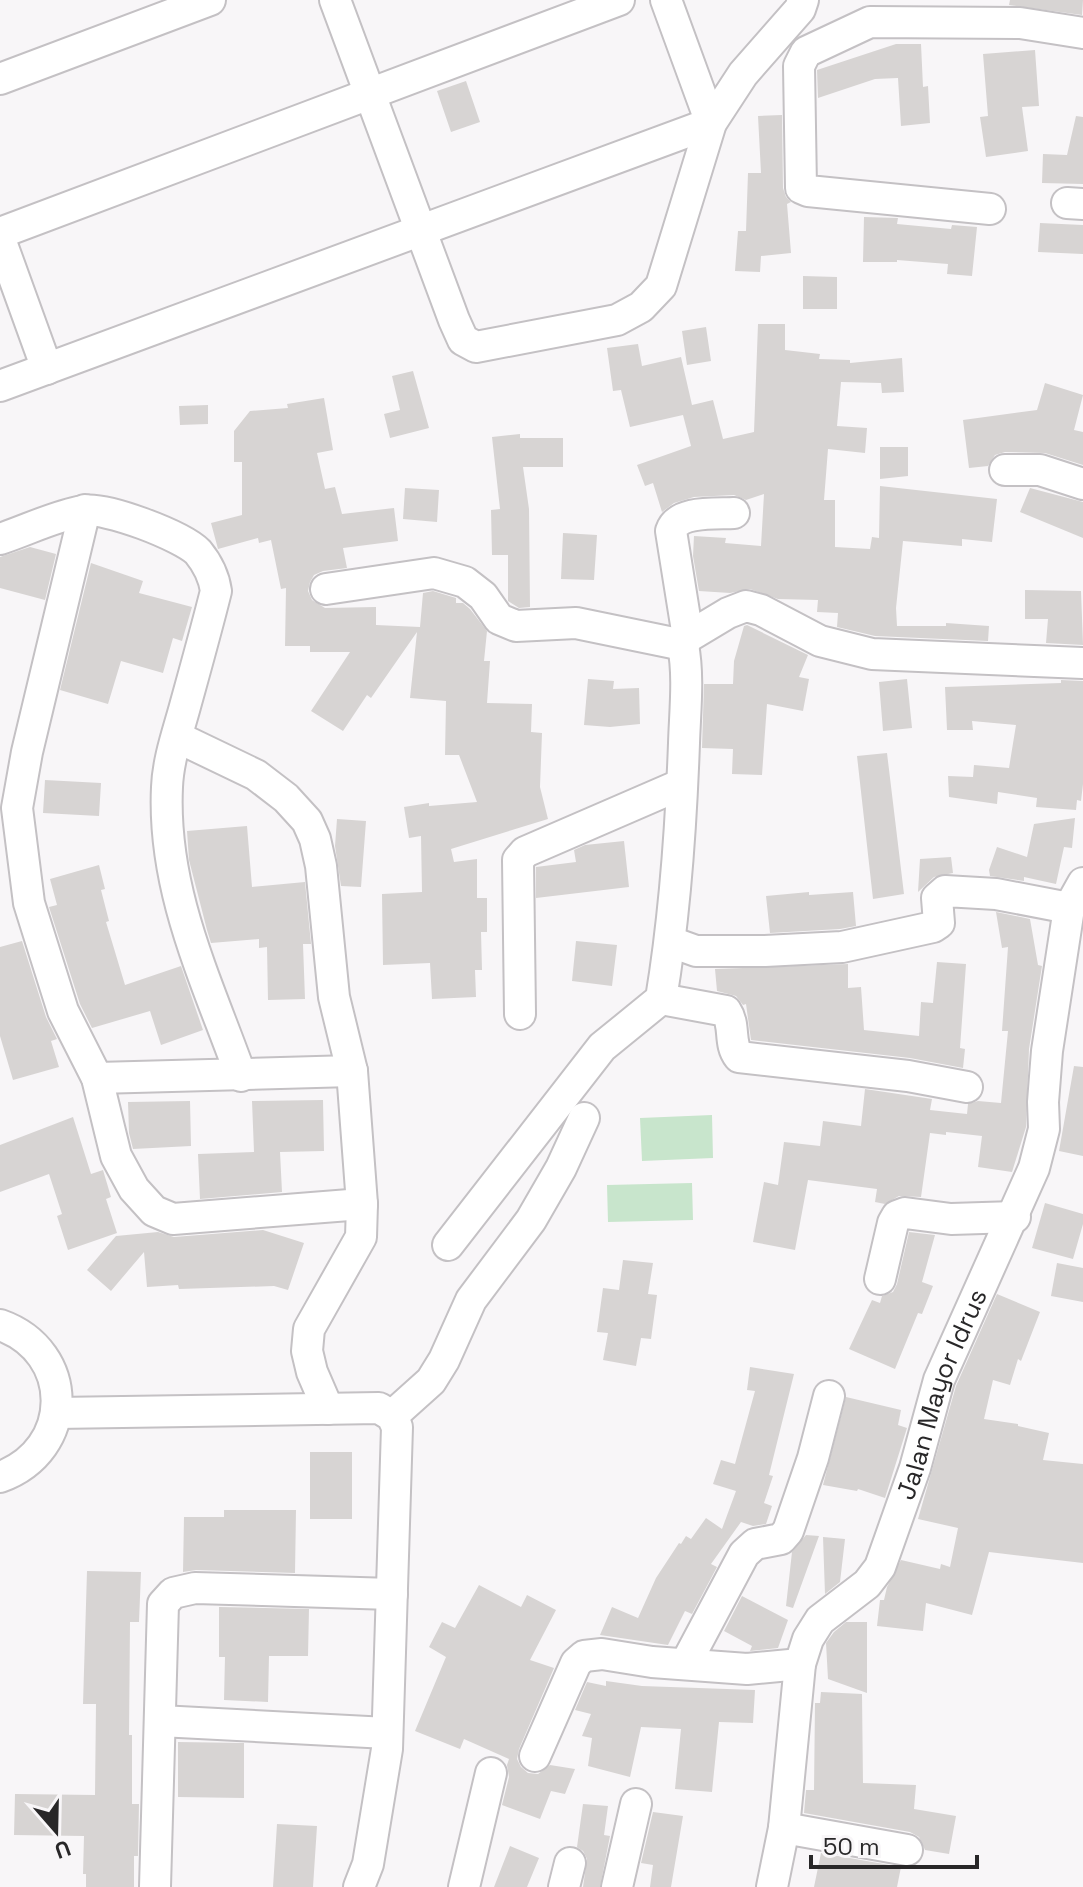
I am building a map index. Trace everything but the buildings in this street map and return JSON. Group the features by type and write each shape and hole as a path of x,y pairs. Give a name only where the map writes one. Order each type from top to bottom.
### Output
{"street":[{"path":"0,79 210,0"},
{"path":"335,0 454,320 463,340 476,347 617,320 641,307 661,286 711,123 743,74 800,9 803,0"},
{"path":"47,369 0,236 619,0"},
{"path":"666,0 711,123"},
{"path":"990,209 801,188 801,58 806,52 870,22 1020,23 1083,33"},
{"path":"0,386 711,123"},
{"path":"1005,470 1040,470 1083,484"},
{"path":"0,539 85,510 124,517 186,543 199,554 214,579 216,591 167,784 167,819 174,881 187,936 241,1076"},
{"path":"85,510 27,752 17,808 29,903 63,1011 97,1078 116,1156 134,1189 154,1211 173,1219 362,1204"},
{"path":"448,1245 602,1047 661,999 671,942 686,672 686,641 671,531 673,523 682,517 734,513"},
{"path":"326,589 434,573 465,582 483,596 499,619 516,626 576,623 686,641 728,613 746,606 761,610 820,641 872,654 1083,663"},
{"path":"177,737 256,775 286,798 307,821 315,839 321,866 334,997 352,1071 362,1204 361,1237 309,1329 307,1351 312,1372 328,1409"},
{"path":"520,1014 518,860 525,852 682,784"},
{"path":"671,942 696,951 842,947 933,927 939,923 940,917 937,898 945,891 1076,896"},
{"name":"Jalan Mayor Idrus","path":"772,1887 784,1828 800,1664 808,1639 820,1620 867,1584 880,1567 915,1468 939,1380 1015,1217 1034,1168 1044,1129 1047,1051 1076,896"},
{"path":"661,999 726,1011 731,1023 732,1046 739,1057 908,1076 967,1087"},
{"path":"97,1078 352,1071"},
{"path":"392,1416 431,1381 471,1300 531,1220 561,1168 584,1118"},
{"path":"880,1279 897,1216 905,1213 951,1219 1015,1217"},
{"path":"0,1325 30,1341 43,1356 52,1373 57,1393 53,1428 36,1455 25,1465 0,1477"},
{"path":"686,1663 744,1554 755,1544 781,1539 788,1531 813,1458 829,1396"},
{"path":"56,1413 379,1408 392,1416 397,1427 387,1733 368,1864 359,1887"},
{"path":"155,1887 163,1604 173,1593 195,1588 392,1594"},
{"path":"535,1756 576,1663 584,1656 602,1654 652,1662 747,1669 800,1664"},
{"path":"160,1721 387,1733"},
{"path":"464,1887 491,1773"},
{"path":"617,1887 636,1804"},
{"path":"784,1828 907,1850"}],"green space":[{"path":"712,1115 713,1158 642,1161 640,1118"},
{"path":"692,1183 693,1220 608,1222 607,1185"}]}
